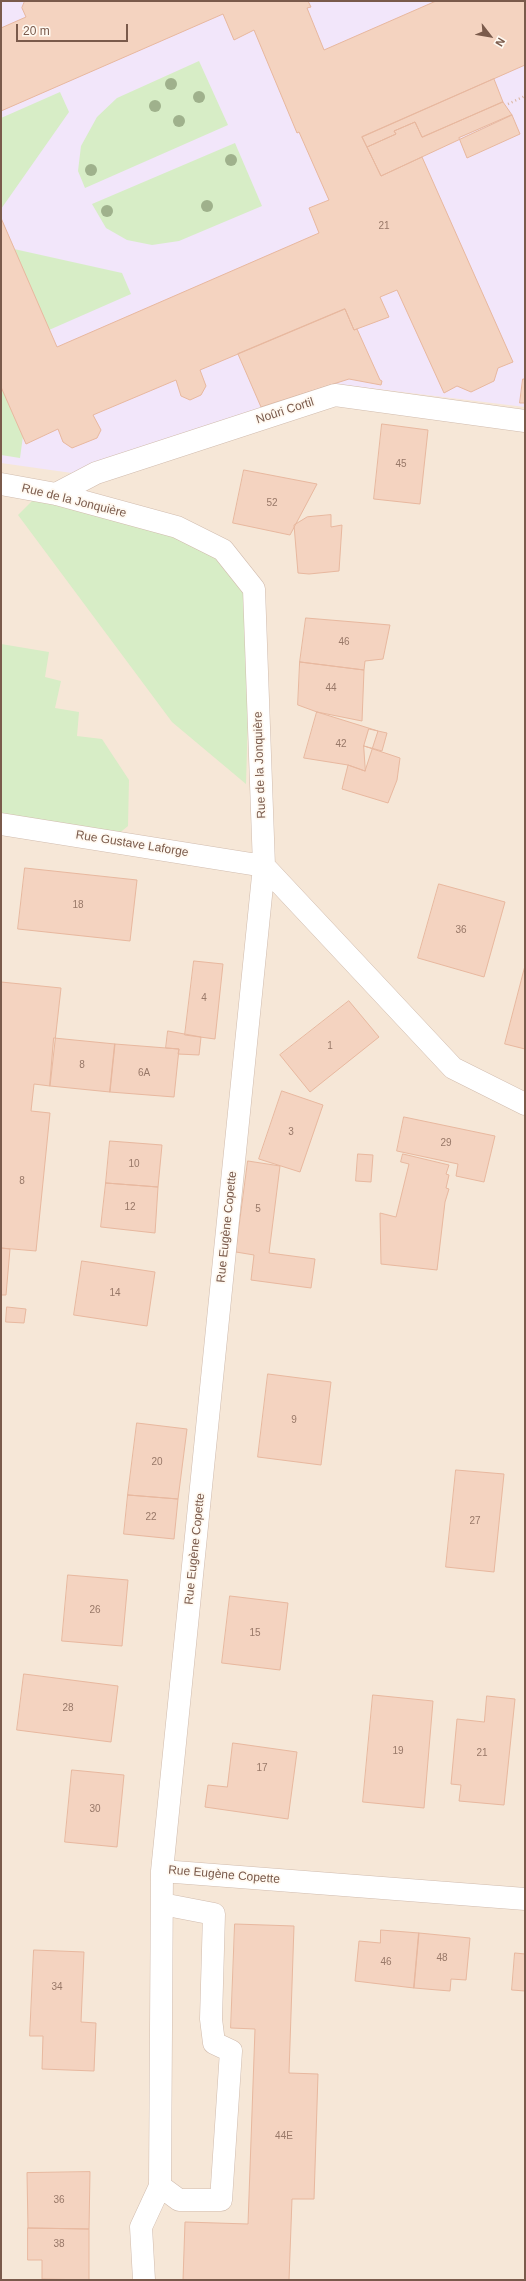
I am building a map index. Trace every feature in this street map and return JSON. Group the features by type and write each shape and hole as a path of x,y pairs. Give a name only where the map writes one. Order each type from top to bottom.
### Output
{"street":[{"name":"Noûri Cortil","path":"56,494 96,473 335,395 525,420"},
{"name":"Rue de la Jonquière","path":"1,484 56,494 177,527 223,550 254,589 264,866"},
{"name":"Rue Gustave Laforge","path":"1,824 264,866"},
{"path":"264,866 453,1068 525,1104"},
{"name":"Rue Eugène Copette","path":"264,866 162,1871 525,1899"},
{"path":"144,2280 141,2227 160,2186 162,1871"},
{"path":"160,2186 179,2200 222,2200 231,2051 214,2043 211,2019 214,1914 162,1904"}],"path":[{"path":"508,104 525,96"}],"shaded area":[{"path":"1,1 525,1 525,2280 1,2280"},
{"path":"1,1 525,1 525,407 345,385 72,473 1,463"}],"green space":[{"path":"199,61 228,125 85,188 78,171 81,146 97,117 117,98"},
{"path":"60,92 69,112 1,209 1,118"},
{"path":"235,143 262,206 179,241 152,245 127,240 106,228 92,204"},
{"path":"14,249 122,273 131,294 49,330"},
{"path":"1,386 23,436 20,458 1,455"},
{"path":"35,498 165,532 217,556 248,596 249,680 246,784 172,722 18,515"},
{"path":"1,644 49,652 45,677 61,681 55,708 79,712 77,736 102,739 129,780 128,826 117,835 1,817"}],"building":[{"path":"25,1 308,1 311,7 307,8 324,50 436,1 525,1 525,65 362,137 381,176 422,157 513,362 498,368 494,381 471,392 457,386 444,393 397,290 380,297 389,317 354,330 345,309 200,370 206,386 201,395 190,400 181,396 176,380 93,415 101,430 97,438 72,448 63,442 58,429 26,444 1,387 1,218 57,347 319,233 309,208 329,200 299,132 297,133 254,30 234,40 223,14 1,111 1,28 26,17 22,8"},
{"path":"494,79 503,102 422,137 415,122 394,131 396,134 367,147 362,137"},
{"path":"503,102 512,115 381,176 367,147 396,134 394,131 415,122 422,137"},
{"path":"512,115 520,134 467,158 459,138"},
{"path":"345,309 354,330 357,329 380,380 382,381 381,385 349,379 261,407 238,354"},
{"path":"523,379 525,379 525,403 520,403"},
{"path":"382,424 428,430 420,504 374,499"},
{"path":"244,470 317,484 290,535 233,523"},
{"path":"331,515 331,527 342,525 339,571 309,574 298,573 294,525 307,517"},
{"path":"306,618 390,625 383,659 365,661 364,670 300,662"},
{"path":"300,662 364,670 362,721 317,712 298,705"},
{"path":"317,712 378,731 365,771 348,765 304,758"},
{"path":"369,729 387,733 382,751 364,746"},
{"path":"364,746 400,758 397,780 388,803 342,789 348,765 365,771"},
{"path":"25,868 137,880 130,941 18,929"},
{"path":"439,884 505,902 484,977 418,958"},
{"path":"194,961 223,964 215,1039 185,1035"},
{"path":"525,966 525,1049 505,1044"},
{"path":"1,982 61,988 50,1086 34,1084 31,1111 50,1113 36,1251 1,1248"},
{"path":"349,1001 379,1037 310,1092 280,1055"},
{"path":"168,1031 201,1037 199,1055 178,1054 179,1049 166,1048"},
{"path":"54,1038 115,1044 110,1092 50,1086"},
{"path":"115,1044 179,1049 174,1097 110,1092"},
{"path":"282,1091 323,1105 300,1172 259,1159"},
{"path":"404,1117 495,1136 484,1182 456,1176 458,1164 397,1151"},
{"path":"110,1141 162,1145 158,1187 106,1183"},
{"path":"358,1154 373,1155 371,1182 356,1181"},
{"path":"403,1154 449,1165 446,1174 449,1175 446,1188 449,1189 445,1202 437,1270 381,1264 380,1213 396,1217 409,1164 401,1162"},
{"path":"248,1161 280,1166 269,1253 315,1259 311,1288 251,1280 254,1255 236,1252"},
{"path":"106,1183 158,1187 155,1233 101,1227"},
{"path":"1,1248 10,1249 6,1295 1,1295"},
{"path":"82,1261 155,1272 147,1326 74,1315"},
{"path":"7,1307 26,1309 24,1323 6,1322"},
{"path":"268,1374 331,1382 321,1465 258,1457"},
{"path":"137,1423 187,1429 178,1499 128,1495"},
{"path":"456,1470 504,1474 494,1572 446,1567"},
{"path":"128,1495 178,1499 174,1539 124,1534"},
{"path":"68,1575 128,1580 122,1646 62,1641"},
{"path":"230,1596 288,1603 280,1670 222,1663"},
{"path":"24,1674 118,1686 111,1742 17,1730"},
{"path":"373,1695 433,1701 424,1808 363,1802"},
{"path":"487,1696 515,1699 504,1805 459,1801 461,1785 451,1784 457,1719 484,1722"},
{"path":"233,1743 297,1752 288,1819 205,1807 208,1785 227,1787"},
{"path":"72,1770 124,1775 117,1847 65,1842"},
{"path":"235,1924 294,1926 289,2073 318,2074 314,2199 292,2199 289,2280 183,2280 185,2222 248,2224 255,2029 231,2028"},
{"path":"381,1930 419,1933 414,1988 355,1981 359,1941 380,1943"},
{"path":"419,1933 470,1938 466,1980 451,1979 450,1991 414,1988"},
{"path":"34,1950 84,1952 81,2022 96,2023 94,2071 42,2069 43,2036 30,2036"},
{"path":"515,1953 525,1954 525,1991 512,1990"},
{"path":"90,2172 89,2229 28,2228 27,2173"},
{"path":"28,2228 89,2229 89,2280 42,2279 42,2260 28,2260"}]}
